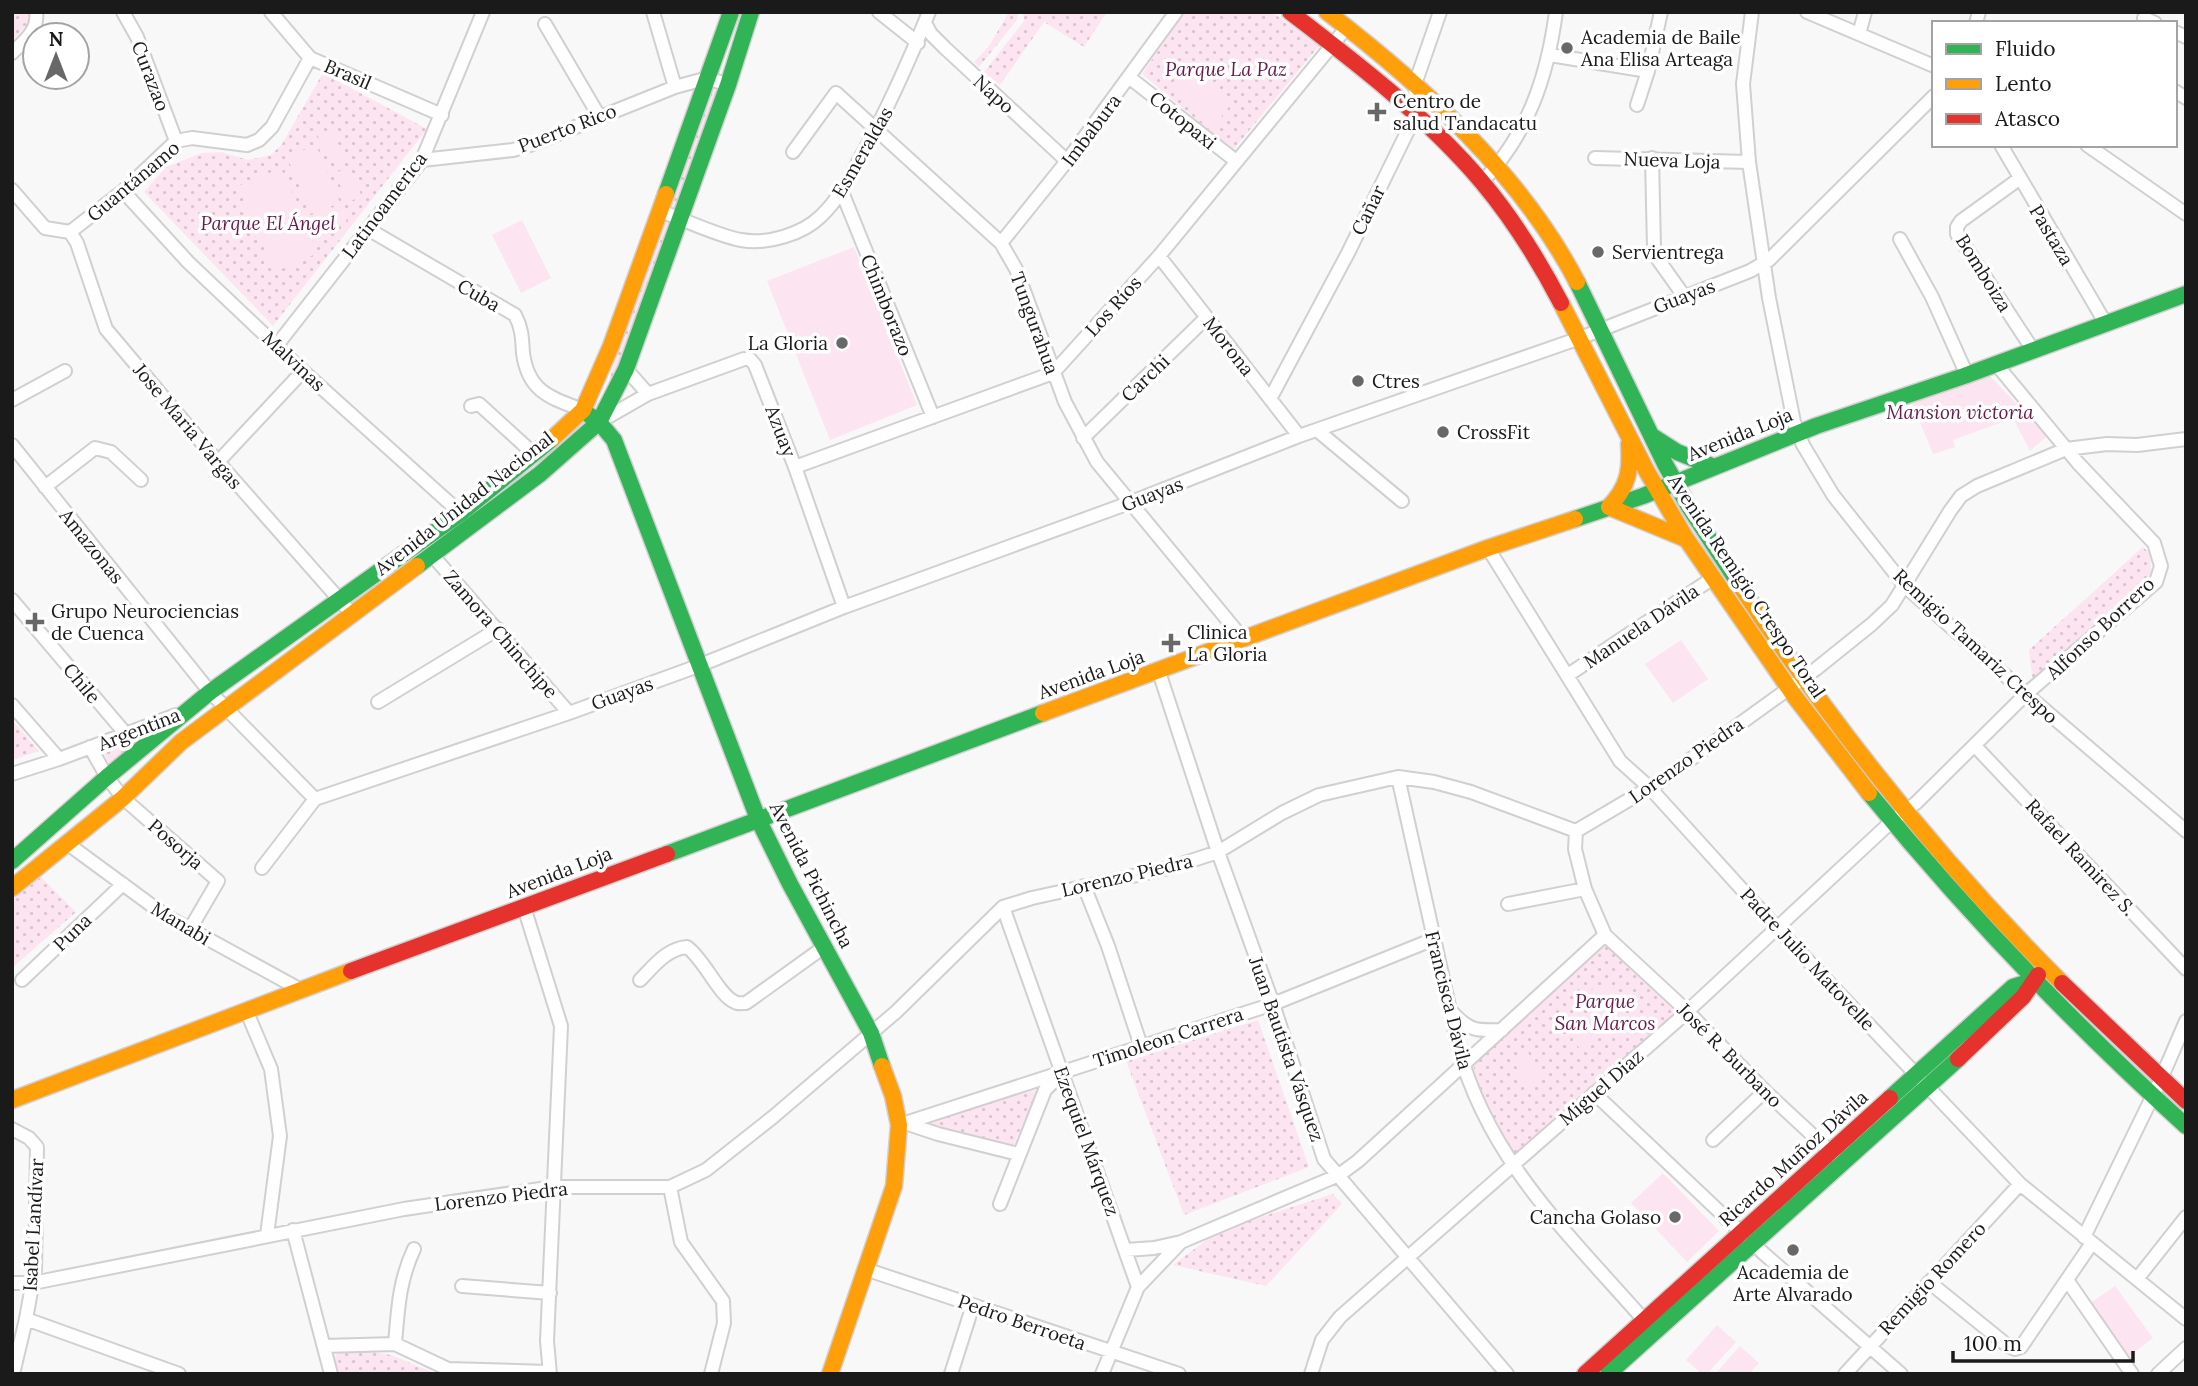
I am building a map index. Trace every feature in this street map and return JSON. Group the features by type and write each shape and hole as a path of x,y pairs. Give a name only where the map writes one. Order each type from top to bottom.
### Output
{"main road":[{"name":"Avenida Unidad Nacional","path":"12,861 107,777 210,692 461,513 535,455 583,410 609,354 731,12"},
{"name":"Avenida Unidad Nacional","path":"12,888 123,799 181,743 540,474 599,422 626,369 728,85 751,12"},
{"name":"Avenida Remigio Crespo Toral","path":"1290,12 1416,114 1482,182 1538,263 1580,338 1656,491 1788,688 1891,822 2032,981 2186,1126"},
{"name":"Avenida Remigio Crespo Toral","path":"1327,12 1415,84 1454,120 1497,167 1562,255 1649,435 1702,527 1803,678 1906,811 2045,967 2186,1101"},
{"name":"Avenida Loja","path":"12,1100 246,1010 1488,548 1656,491 1798,433 1967,375 2186,294"},
{"name":"Avenida Pichincha","path":"583,410 599,422 614,440 758,819 871,1034 902,1124 894,1186 830,1374"},
{"path":"1649,435 1677,452 1714,467 1702,479 1697,492 1696,506 1702,527"},
{"path":"1628,438 1630,478 1622,494 1609,507 1686,539"},
{"name":"Ricardo Muñoz Dávila","path":"1585,1374 1649,1326 1837,1159 1927,1088 2023,998 2032,981 2045,967"},
{"name":"Ricardo Muñoz Dávila","path":"1837,1159 1916,1074 2013,987 2032,981"},
{"name":"Ricardo Muñoz Dávila","path":"1608,1374 1649,1326"}],"street":[{"path":"12,53 35,28 38,21 36,12"},
{"name":"Curazao","path":"123,12 137,37 176,141"},
{"name":"Brasil","path":"271,12 310,58 442,115"},
{"name":"Latinoamerica","path":"277,345 422,160 483,12"},
{"path":"653,12 675,86"},
{"path":"879,12 918,43"},
{"name":"Imbabura","path":"1001,243 1067,162 1176,12"},
{"name":"Cañar","path":"1270,399 1348,253 1416,114 1415,84 1440,12"},
{"path":"1482,182 1497,167 1525,124 1550,55 1556,12"},
{"path":"1637,106 1661,12"},
{"path":"1752,12 1743,84 1749,162 1762,263"},
{"path":"1807,12 1932,65"},
{"path":"1859,34 1865,12"},
{"name":"Esmeraldas","path":"660,211 742,241 786,236 806,228 821,217 842,192 918,43 927,17"},
{"name":"Napo","path":"927,17 938,41 1067,162"},
{"path":"545,24 599,116"},
{"name":"Los Ríos","path":"795,467 1053,373 1159,256 1347,27"},
{"path":"1550,55 1648,71"},
{"name":"Guantánamo","path":"12,190 45,228 70,232 122,191 176,141 192,138 247,145 259,140 272,127 310,58"},
{"path":"708,78 728,85"},
{"name":"Puerto Rico","path":"422,160 513,150 675,86 708,78"},
{"name":"Cotopaxi","path":"1130,78 1236,162"},
{"name":"Tungurahua","path":"793,152 836,93 1001,243 1016,269 1053,373 1097,462 1244,640"},
{"name":"Guayas","path":"314,800 698,666 844,607 1129,503 1300,436 1580,338 1750,271 1769,260 1932,98"},
{"name":"Pastaza","path":"2002,147 2106,324"},
{"path":"2090,147 2186,214"},
{"name":"Nueva Loja","path":"1595,158 1749,162"},
{"path":"1652,159 1654,248 1657,258 1684,296"},
{"name":"Bomboiza","path":"2019,179 1961,221 1957,234 2033,350"},
{"name":"Malvinas","path":"122,191 188,261 303,371 473,525"},
{"name":"Chimborazo","path":"842,192 933,417"},
{"name":"Cuba","path":"368,229 514,315 522,327 525,368 532,382 548,397 583,410"},
{"name":"Jose Maria Vargas","path":"70,232 77,243 106,328 218,462 341,599"},
{"path":"1900,239 1932,297 1967,375"},
{"name":"Morona","path":"1159,256 1300,436"},
{"name":"Remigio Tamariz Crespo","path":"1762,263 1798,433 1833,495 1905,586 2025,694 2186,831"},
{"name":"Carchi","path":"1083,438 1206,318"},
{"name":"Azuay","path":"599,422 648,394 750,359 755,365 795,467 844,607"},
{"name":"Alfonso Borrero","path":"1906,811 2025,694 2156,582 2161,566 2154,543 2066,449 1996,364"},
{"path":"626,369 648,394"},
{"path":"12,400 65,371"},
{"path":"218,462 303,371"},
{"path":"471,406 479,404 535,455"},
{"path":"1318,431 1402,500"},
{"name":"Lorenzo Piedra","path":"12,1283 33,1283 404,1209 554,1186 670,1187 706,1170 773,1117 897,1012 1003,907 1032,898 1169,868 1218,852 1282,813 1319,795 1398,777 1434,782 1471,792 1576,831 1650,788 1872,625 1892,605 1961,496 1978,486 2066,449 2186,439"},
{"name":"Amazonas","path":"12,445 224,709 314,800"},
{"path":"45,487 96,449 111,453 141,480"},
{"name":"Padre Julio Matovelle","path":"1488,548 1620,761 1650,788 1776,927 2020,1184 2186,1319"},
{"name":"Zamora Chinchipe","path":"433,556 569,713"},
{"name":"Manuela Dávila","path":"1568,675 1713,578"},
{"path":"341,599 353,615"},
{"name":"Chile","path":"12,600 125,733"},
{"path":"378,702 498,629"},
{"name":"Juan Bautista Vásquez","path":"1159,672 1324,1159 1507,1374"},
{"path":"12,705 59,759"},
{"name":"Argentina","path":"12,774 189,710"},
{"name":"Rafael Ramirez S.","path":"1975,746 2186,969"},
{"name":"Argentina","path":"90,747 123,799"},
{"name":"Francisca Dávila","path":"1398,777 1448,1008 1463,1066 1488,1125 1512,1166 1649,1326"},
{"name":"Posorja","path":"123,799 218,881 190,929"},
{"path":"262,869 314,800"},
{"name":"Miguel Diaz","path":"1311,1374 1322,1340 1340,1317 1687,1011 1906,811"},
{"name":"José R. Burbano","path":"1576,831 1575,849 1585,889 1605,935 1687,1011 1765,1091 1837,1159"},
{"name":"Manabi","path":"68,844 166,916 301,990"},
{"name":"Puna","path":"22,980 123,884"},
{"path":"1084,886 1108,946 1141,1046"},
{"path":"1508,904 1585,889"},
{"path":"324,1346 395,1344 448,1369 550,1373 547,1341 561,1026 524,907"},
{"name":"Ezequiel Márquez","path":"1003,907 1138,1287"},
{"path":"1126,1250 1181,1242 1339,1175 1358,1161 1605,935"},
{"name":"Timoleon Carrera","path":"902,1124 1273,1004 1434,939"},
{"path":"640,980 662,957 678,948 687,947 697,954 724,994 735,1002 746,1003 824,947"},
{"path":"1448,1008 1463,1024 1476,1031 1503,1030"},
{"path":"246,1010 271,1069 280,1136 267,1235"},
{"path":"1929,1282 2008,1346 2015,1349 2021,1347 2067,1280 2088,1240 2186,1021"},
{"path":"1000,1204 1045,1090 1062,1072"},
{"path":"1713,1140 1765,1091"},
{"path":"1594,1093 1748,1239 1901,1374"},
{"path":"902,1124 1018,1154"},
{"name":"Isabel Landívar","path":"12,1129 29,1138 37,1147 33,1283 13,1374"},
{"name":"Remigio Romero","path":"1845,1374 2020,1184"},
{"path":"670,1187 681,1242 723,1301 724,1323 711,1374"},
{"path":"2137,1279 2186,1217"},
{"path":"293,1230 331,1374"},
{"path":"1102,1374 1138,1287 1181,1242"},
{"path":"395,1344 400,1285 414,1249"},
{"name":"Pedro Berroeta","path":"865,1269 1179,1374"},
{"path":"2067,1280 2132,1374"},
{"path":"462,1286 550,1293"},
{"path":"951,1374 973,1305"},
{"path":"26,1319 179,1374"},
{"path":"2158,1374 2186,1348"}],"green space":[{"path":"12,12 32,12 30,21 21,21 21,31 12,41"},
{"path":"1009,12 1018,12 1017,20 979,67 974,62 989,46"},
{"path":"1023,12 1107,12 1084,47 1044,22 1000,85 984,72 1024,21"},
{"name":"Parque La Paz","path":"1185,12 1272,12 1319,46 1233,150 1142,74"},
{"path":"1192,70 1232,103 1215,125 1174,92"},
{"name":"Parque El Ángel","path":"323,73 427,129 273,326 144,192 166,167 202,153 221,152 248,160 271,155 282,144"},
{"path":"709,80 726,86 620,382 609,379"},
{"path":"332,129 344,158 330,163 317,134"},
{"path":"316,145 340,203 311,214 287,157"},
{"path":"350,167 362,197 347,202 335,173"},
{"path":"281,168 318,253 275,272 238,186"},
{"path":"339,205 347,221 320,232 312,215"},
{"path":"522,220 551,278 521,293 492,235"},
{"name":"La Gloria","path":"854,247 917,405 830,440 767,281"},
{"name":"Mansion victoria","path":"1990,376 2047,436 2030,451 2013,418 1953,440 1955,447 1933,454 1912,403"},
{"path":"2143,547 2150,554 2151,571 2148,579 2033,683 2029,650"},
{"path":"1681,640 1708,679 1673,703 1645,664"},
{"path":"12,720 39,751 12,760"},
{"path":"146,735 110,765 102,750"},
{"path":"41,877 76,912 12,968 12,900"},
{"name":"Parque San Marcos","path":"1605,942 1681,1012 1515,1159 1478,1089 1474,1079 1474,1067 1477,1061"},
{"path":"1605,983 1630,1028 1604,1041 1580,996"},
{"path":"1579,1011 1594,1041 1579,1048 1563,1019"},
{"path":"1258,1020 1309,1167 1184,1215 1126,1061"},
{"path":"1527,1050 1542,1080 1527,1088 1512,1058"},
{"path":"1039,1089 1012,1148 920,1122"},
{"name":"Cancha Golaso","path":"1663,1173 1719,1231 1687,1262 1631,1203"},
{"path":"1333,1194 1342,1204 1266,1286 1173,1265 1220,1230"},
{"path":"2115,1286 2153,1338 2126,1359 2089,1304"},
{"path":"1717,1325 1736,1342 1707,1374 1702,1374 1686,1360"},
{"path":"1740,1346 1759,1363 1749,1374 1715,1374"},
{"path":"367,1351 391,1355 437,1374 337,1374 335,1356 340,1352"}],"traffic: fast":[{"path":"666,194 731,12"},
{"path":"417,566 540,474 599,422 626,369 728,85 751,12"},
{"path":"1577,282 1665,464 1689,507 1739,584"},
{"path":"1575,519 1643,496 1816,426 1964,376 2186,294"},
{"path":"589,415 599,422 614,440 758,819 871,1033 882,1066"},
{"path":"1652,436 1677,452 1714,467"},
{"path":"12,861 107,777 210,692 461,513 552,439"},
{"path":"667,854 1043,713"},
{"path":"1869,793 2021,965 2061,1007 2186,1126"},
{"path":"1890,1098 2013,987 2032,981"},
{"path":"1608,1374 1958,1059"}],"traffic: slow":[{"path":"1327,12 1398,70 1467,134 1528,205 1577,282"},
{"path":"552,439 583,410 611,346 666,194"},
{"path":"1561,303 1646,470 1685,537 1795,697 1869,793"},
{"path":"1609,507 1627,478 1629,444"},
{"path":"1609,507 1686,539"},
{"path":"1043,713 1488,548 1575,519"},
{"path":"12,888 123,798 181,742 417,566"},
{"path":"1739,584 1812,689 1890,792 1974,890 2062,983"},
{"path":"12,1100 351,971"},
{"path":"830,1374 894,1186 899,1125 893,1096 882,1066"}],"traffic: jam":[{"path":"1290,12 1391,92 1461,158 1515,225 1561,303"},
{"path":"351,971 667,854"},
{"path":"1958,1059 2023,997 2038,975"},
{"path":"2062,983 2186,1101"},
{"path":"1585,1374 1890,1098"}],"place":[{"name":"Academia de Baile Ana Elisa Arteaga","path":"1567,48"},
{"name":"Centro de salud Tandacatu","path":"1377,112"},
{"name":"Servientrega","path":"1598,252"},
{"name":"La Gloria","path":"842,343"},
{"name":"Ctres","path":"1358,381"},
{"name":"CrossFit","path":"1443,432"},
{"name":"Grupo Neurociencias de Cuenca","path":"35,622"},
{"name":"Clinica La Gloria","path":"1171,643"},
{"name":"Cancha Golaso","path":"1675,1217"},
{"name":"Academia de Arte Alvarado","path":"1793,1250"}]}
